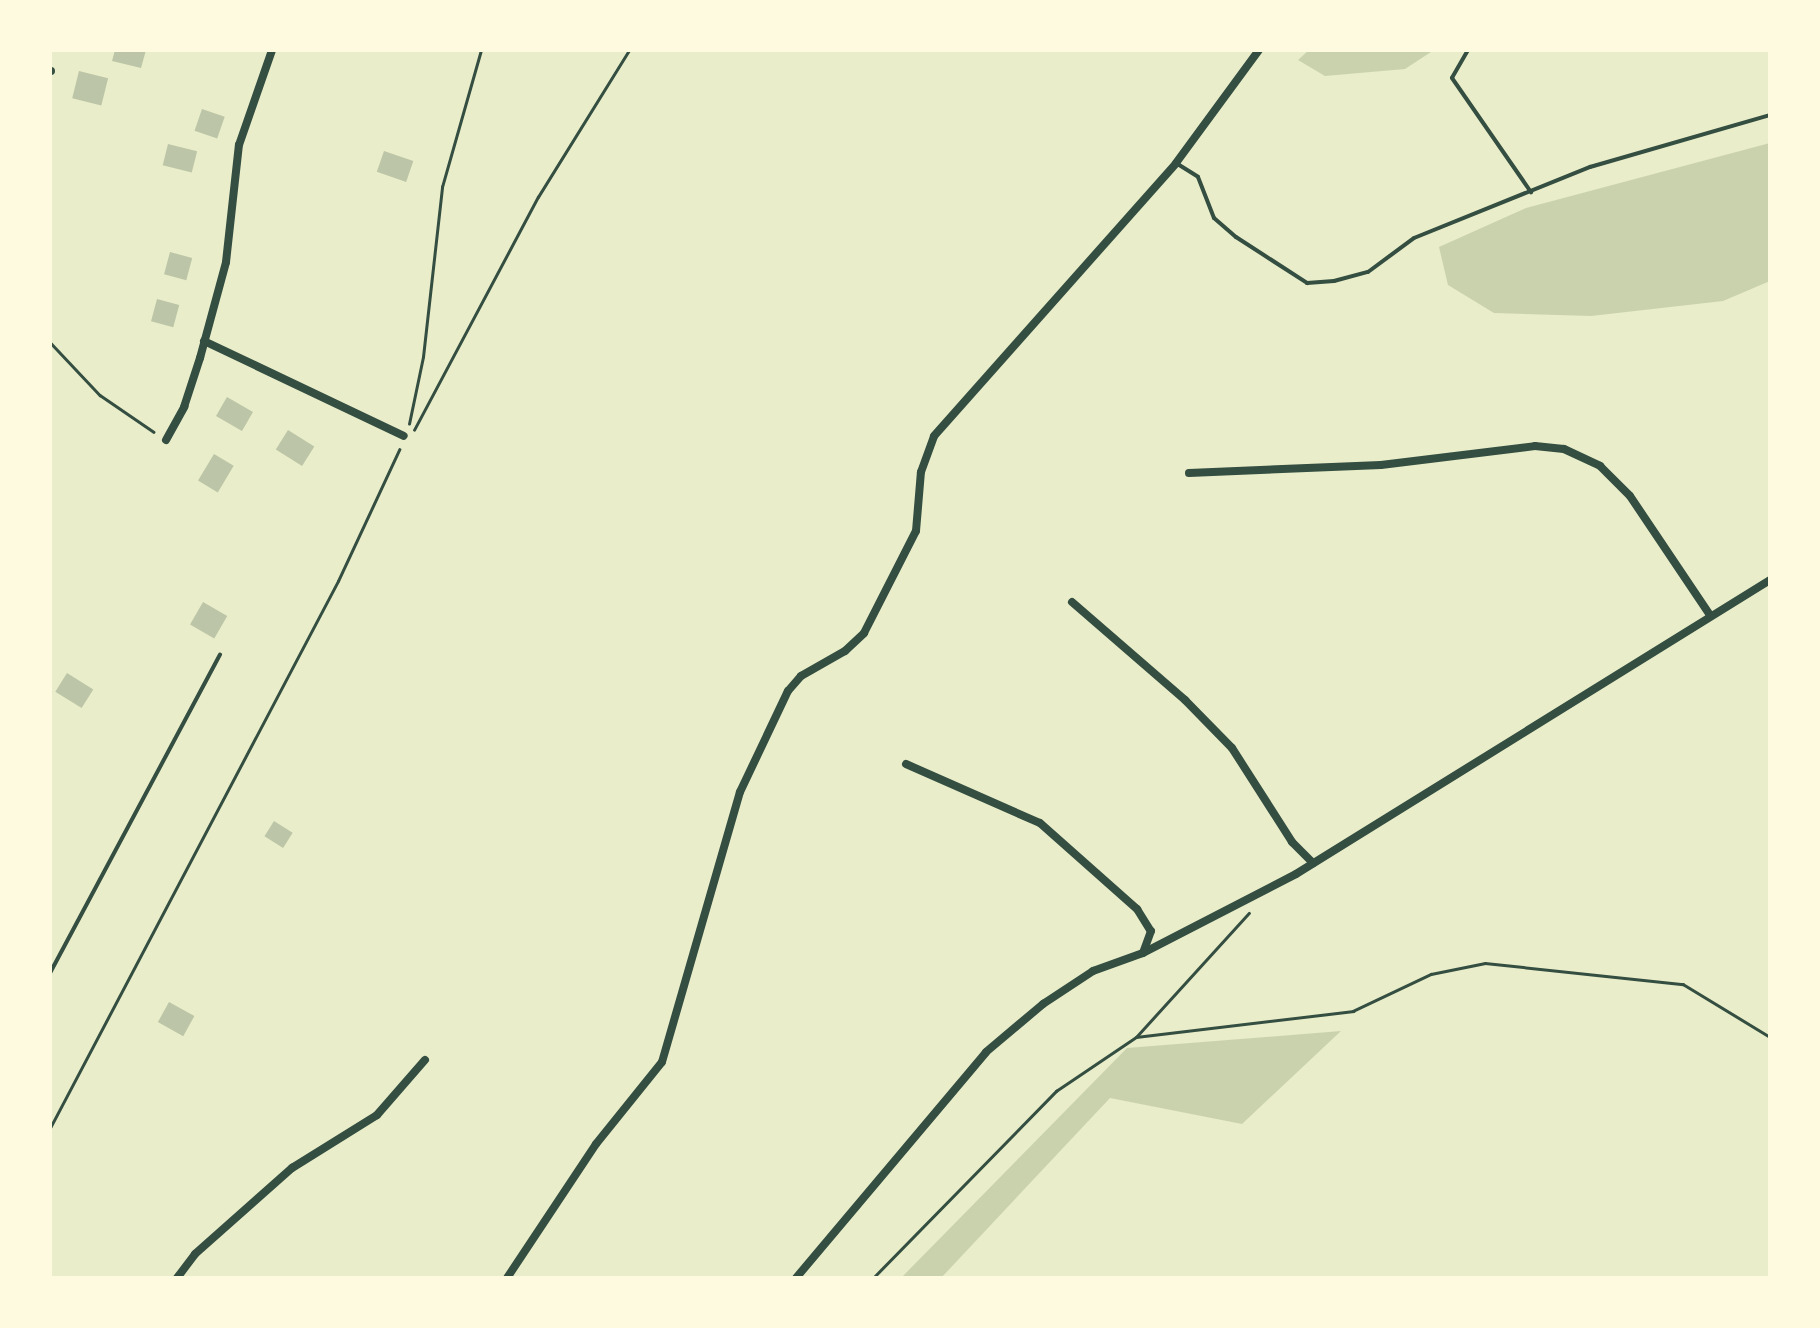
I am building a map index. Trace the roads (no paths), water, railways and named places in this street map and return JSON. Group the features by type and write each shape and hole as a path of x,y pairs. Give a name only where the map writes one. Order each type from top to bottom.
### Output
{"street":[{"path":"166,440 184,407 226,262 238,145 272,50"},
{"path":"507,1278 596,1144 662,1062 740,792 788,691 801,676 864,633 916,531 921,472 934,436 1176,163 1259,50"},
{"path":"204,341 404,441"},
{"path":"1189,473 1381,464 1535,446 1564,449 1600,466 1630,496 1710,615"},
{"path":"796,1278 986,1052 1043,1004 1093,971 1143,953 1313,863 1770,580"},
{"path":"1072,602 1185,700 1232,748 1292,842 1313,863"},
{"path":"906,764 1040,823 1137,910 1151,931 1143,953"},
{"path":"177,1278 195,1254 292,1168 377,1115 425,1060"}],"lane":[{"path":"1468,50 1452,78 1531,192"},
{"path":"1176,163 1198,178 1214,218 1272,263 1308,283 1368,272 1414,238 1590,167 1770,114"},
{"path":"50,973 220,655"}]}
